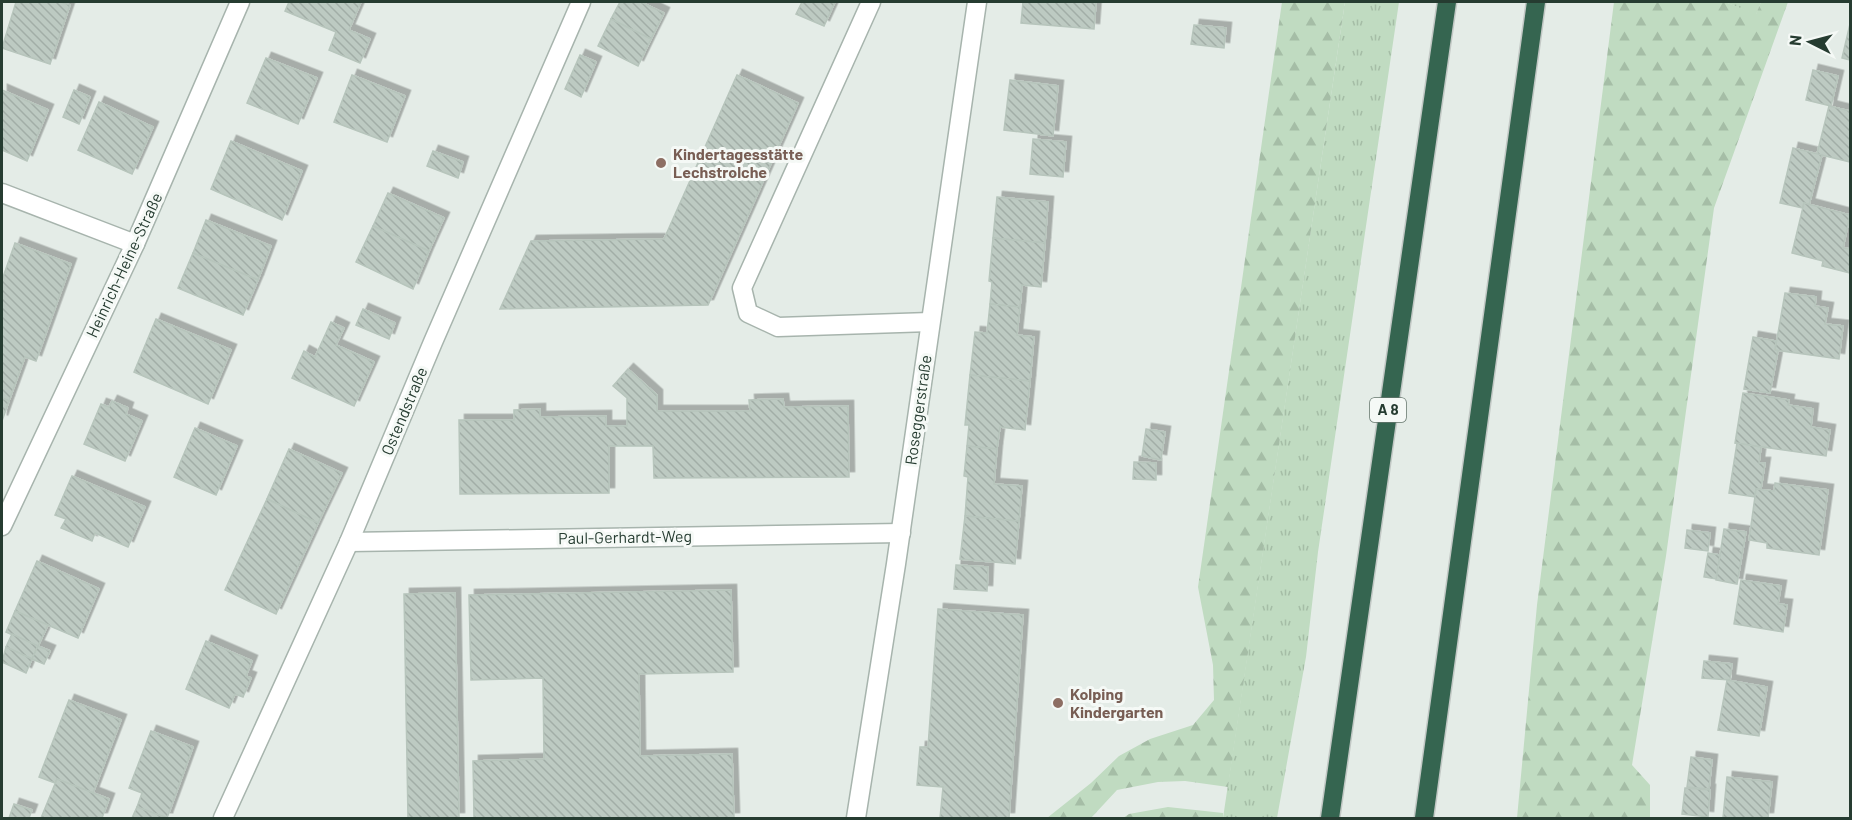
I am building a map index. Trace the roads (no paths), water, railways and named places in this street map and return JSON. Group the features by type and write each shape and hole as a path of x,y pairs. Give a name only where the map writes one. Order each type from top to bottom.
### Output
{"highway":[{"name":"A 8","path":"1330,819 1447,2"},
{"path":"1424,819 1536,2"}],"street":[{"name":"Heinrich-Heine-Straße","path":"2,526 135,243 240,2"},
{"name":"Ostendstraße","path":"223,819 349,542 494,199 581,2"},
{"path":"871,2 742,288 748,313 778,327 930,322"},
{"name":"Roseggerstraße","path":"856,819 901,533 977,2"},
{"path":"2,193 135,243"},
{"name":"Paul-Gerhardt-Weg","path":"349,542 901,533"}],"place":[{"name":"Kindertagesstätte Lechstrolche","path":"661,163"},
{"name":"Kolping Kindergarten","path":"1058,703"}]}
